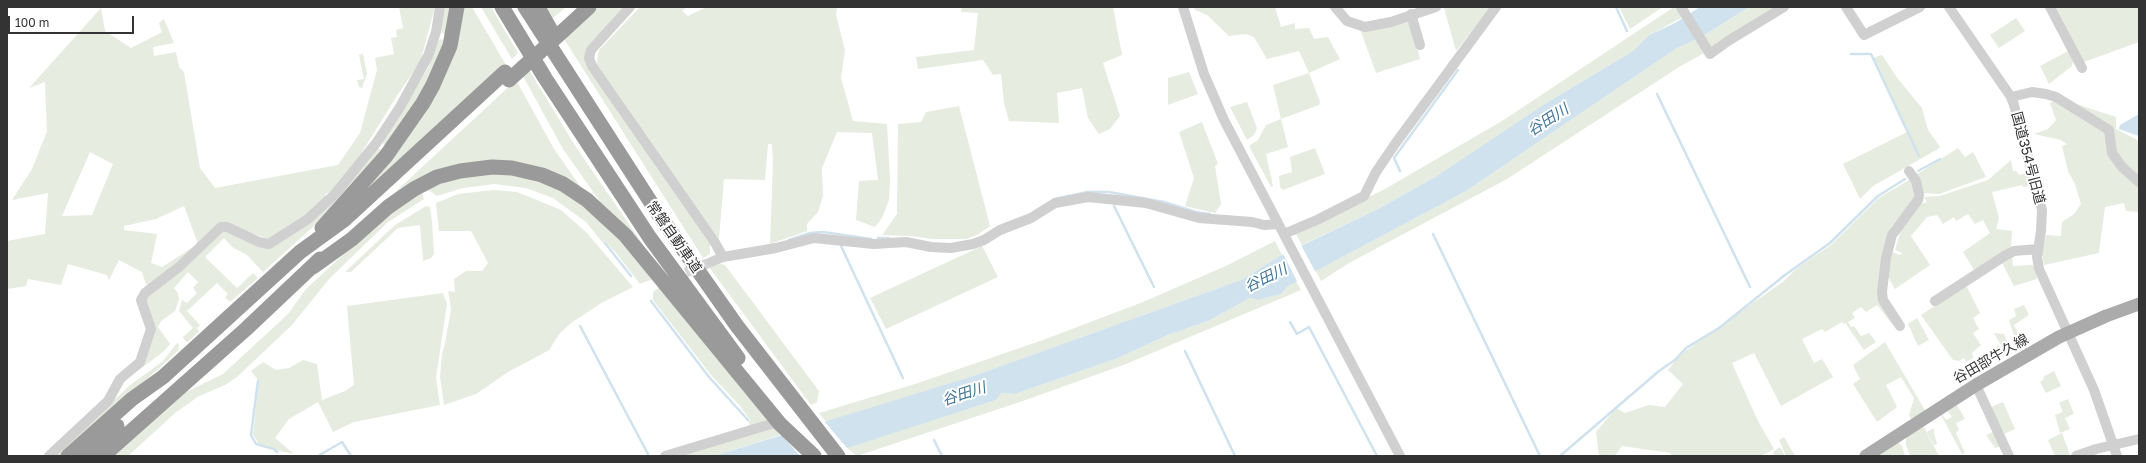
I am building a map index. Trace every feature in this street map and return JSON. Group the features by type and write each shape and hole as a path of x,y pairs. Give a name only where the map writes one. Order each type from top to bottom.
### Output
{"highway":[{"path":"68,456 132,399 162,377 300,252 386,156 410,124 440,70 450,46 457,7"},
{"name":"常磐自動車道","path":"502,7 545,78 650,238 722,337 780,424 814,456"},
{"name":"常磐自動車道","path":"525,7 659,215 737,326 838,456"},
{"path":"538,7 659,215"},
{"path":"561,27 576,7"},
{"path":"300,252 344,220 561,27 589,7"},
{"path":"313,267 345,231 507,76"},
{"path":"103,456 313,267 352,239 388,207 414,189 437,178 460,170 482,167 512,168 542,175 563,184 588,200 625,235 780,424"},
{"path":"85,456 137,407 162,377"}],"main road":[{"name":"谷田部牛久線","path":"1866,456 1976,385 2067,334 2106,316 2139,304"}],"street":[{"path":"49,456 108,401 120,379 140,362 151,329 141,300 146,293 179,267 221,227 227,226 259,242 269,244 308,219 335,194 377,142 409,90 428,56 436,32 440,7"},
{"path":"630,7 591,50 589,58 592,66 714,241 723,257"},
{"path":"1183,7 1193,43 1214,98 1309,284 1400,456"},
{"path":"1335,7 1347,21 1365,27 1391,22 1411,14 1436,7"},
{"path":"1284,235 1364,196 1376,172 1395,144 1496,7"},
{"path":"1681,7 1710,54 1728,41 1784,7"},
{"path":"1846,7 1864,35 1920,7"},
{"name":"国道354号旧道","path":"1949,7 2010,97 2024,136 2039,194 2042,221 2037,257 2041,275 2094,390 2117,456"},
{"path":"2050,7 2082,68"},
{"path":"1411,14 1420,45"},
{"path":"2010,97 2032,92 2056,97 2109,130 2112,153 2122,167 2139,182"},
{"path":"1900,326 1883,300 1882,284 1892,235 1918,200 1919,195 1916,181 1909,171"},
{"path":"711,262 723,257 776,248 814,238 874,244 906,242 931,247 951,248 973,244 984,240 1000,230 1030,218 1056,203 1088,197 1146,203 1199,218 1252,222 1264,225 1278,224"},
{"path":"1935,301 2006,255 2014,251 2038,249"},
{"path":"1976,385 2009,456"},
{"path":"665,456 780,424"},
{"path":"2076,456 2114,444 2139,439"}],"shaded area":[{"path":"399,7 435,7 420,63 398,94 349,173 335,190 325,194 327,199 272,240 227,225 151,286 146,284 142,272 119,260 109,280 107,275 68,264 61,285 28,279 26,286 7,289 7,241 45,234 48,193 12,200 32,169 47,131 45,82 29,88 101,8 105,31 131,48 162,32 159,23 164,19 174,43 153,47 154,56 176,52 179,67 184,72 200,168 215,188 338,165 360,133 377,70 375,58 394,54 391,38 397,37 396,30 403,28","holes":["90,152 113,164 92,215 62,216","184,206 198,244 162,267 151,263 157,234 124,230 124,226 156,219"]},
{"path":"445,7 452,7 448,35 442,33 441,27"},
{"path":"461,7 472,7 506,65 361,195 411,132"},
{"path":"481,7 491,7 518,53 512,59"},
{"path":"547,7 566,7 553,18"},
{"path":"598,7 626,7 586,58 710,241 710,254 703,258 564,39"},
{"path":"640,7 687,7 682,11 688,16 707,7 837,7 836,15 845,50 841,78 853,121 887,124 890,180 889,200 882,218 875,227 856,220 859,181 878,180 872,133 837,132 822,168 823,196 818,212 807,224 807,231 770,244 773,162 772,144 768,144 765,180 724,179 719,239 644,136 596,66 599,50"},
{"path":"962,7 1113,7 1122,55 1103,63 1120,116 1110,129 1099,134 1088,118 1082,88 1057,93 1059,123 1009,121 1004,103 1001,74 993,75 983,60 918,69 916,57 974,50 978,13 961,12"},
{"path":"1194,7 1275,7 1281,27 1295,23 1295,29 1309,28 1314,39 1328,37 1340,59 1309,73 1299,51 1267,59 1254,37 1246,34 1229,36 1207,15 1195,10"},
{"path":"1491,7 1456,51 1444,8"},
{"path":"1619,7 1663,7 1630,29"},
{"path":"1674,7 1677,7 1683,17 1649,35 1633,51 1543,105 1435,177 1378,209 1302,245 1295,232 1385,189 1502,121"},
{"path":"1749,7 1777,7 1711,50 1703,36"},
{"path":"2056,7 2139,7 2139,42 2084,62"},
{"path":"2016,18 2025,31 1999,48 1990,35"},
{"path":"1409,19 1420,59 1376,73 1360,29"},
{"path":"441,39 446,41 427,87 386,145 383,144 382,139 428,68 438,41"},
{"path":"1696,39 1706,52 1679,67 1507,179 1349,263 1321,281 1316,271 1466,191 1677,48"},
{"path":"2068,51 2073,62 2072,66 2049,84 2040,66"},
{"path":"363,54 367,74 362,88 359,87 357,80 364,79 359,55"},
{"path":"1882,55 1898,79 1922,108 1928,130 1940,147 1873,186 1860,199 1843,164 1907,132 1873,58"},
{"path":"529,70 576,147 648,252 606,210 563,149 523,76"},
{"path":"1189,72 1198,94 1168,105 1168,78"},
{"path":"1309,73 1320,102 1319,105 1281,119 1273,85"},
{"path":"516,80 554,149 580,186 579,189 476,164 378,208"},
{"path":"2058,98 2116,117 2116,129 2139,141 2139,212 2126,211 2124,203 2105,207 2099,253 2044,265 2042,254 2046,235 2061,236 2062,222 2074,214 2081,204 2075,184 2068,171 2062,146 2067,144 2061,140 2034,134 2048,129 2056,120 2050,103"},
{"path":"1247,102 1257,128 1254,135 1247,140 1230,107"},
{"path":"959,106 990,226 977,235 966,239 933,239 882,235 897,214 898,124 921,122 926,112"},
{"path":"1281,119 1288,147 1266,154 1273,186 1271,187 1249,146 1258,140 1266,125"},
{"path":"1202,122 1218,164 1215,166 1221,204 1215,213 1185,206 1194,178 1179,132"},
{"path":"376,148 384,150 334,208 263,272 247,255 232,247 224,238 205,257 237,288 253,273 258,278 230,302 225,297 228,294 217,283 187,311 200,325 197,328 199,331 188,342 185,341 183,337 193,328 179,311 182,300 187,303 197,293 193,288 198,282 188,272 174,288 178,293 179,299 175,311 161,321 158,327 170,344 164,351 126,380 152,336 145,299 225,230 261,246 309,222 332,204"},
{"path":"1315,148 1325,174 1283,190 1280,187 1279,176 1292,172 1290,157"},
{"path":"1958,148 1965,157 1973,152 1986,177 1939,194 1921,193 1916,175"},
{"path":"2011,160 2013,171 2016,171 2019,175 2027,173 2031,186 2023,187 2022,185 1992,192 1999,218 1996,229 2012,231 2011,248 1974,270 1963,252 1990,233 1983,220 1975,224 1968,214 1956,221 1954,217 1943,224 1937,215 1927,217 1911,236 1930,265 1895,289 1888,277 1892,252 1900,255 1902,253 1895,250 1901,230 1920,204 1927,202 1924,197 1940,196 1988,180"},
{"path":"497,172 528,177 564,191 605,223 655,278 640,284 617,254 605,241 603,243 586,222 553,198 526,188 494,184 463,188 437,196 427,189 460,177"},
{"path":"1911,179 1914,199 1891,227 1881,260 1878,293 1896,324 1892,324 1877,305 1866,312 1861,307 1852,313 1855,318 1848,322 1851,327 1854,326 1861,336 1869,333 1876,342 1864,350 1846,324 1847,322 1844,324 1842,322 1825,332 1822,329 1802,339 1814,363 1822,359 1833,377 1781,406 1754,353 1732,363 1757,419 1774,449 1761,456 1672,456 1670,453 1622,446 1615,456 1599,456 1596,432 1616,408 1625,413 1649,405 1665,407 1683,384 1668,370 1681,354 1784,281 1797,268 1831,245 1880,197"},
{"path":"494,190 517,192 561,210 587,233 633,287 603,302 571,323 560,333 549,350 508,372 476,394 444,405 440,377 442,354 451,309 448,291 455,292 454,279 466,271 482,271 488,263 471,231 439,231 436,203 458,194"},
{"path":"422,193 424,199 388,222 329,279 292,325 237,377 225,385 199,396 175,413 128,456 110,456 180,395 223,374 288,314 306,289 370,230 408,199"},
{"path":"426,206 430,207 432,222 434,254 431,258 423,261 420,225 398,228 351,272 345,272 395,225"},
{"path":"1275,241 1282,255 1241,280 976,375 826,422 819,413 915,384 1043,340 1143,302 1228,265"},
{"path":"982,246 998,277 886,329 870,298"},
{"path":"2012,255 2013,266 2033,265 2037,279 2014,286 2001,261"},
{"path":"720,264 725,265 819,391 817,402 811,405 709,267"},
{"path":"1296,281 1301,290 1126,364 1020,402 857,456 846,447 996,400 1000,393 1015,394 1118,358 1168,335 1208,321 1250,298 1258,300 1281,294 1288,286"},
{"path":"1966,285 1980,313 1973,318 1979,329 1973,333 1981,345 1972,353 1973,358 1966,362 1964,358 1959,361 1953,360 1921,315"},
{"path":"660,287 767,420 751,427 748,422 750,420 740,406 711,375 653,300 653,292"},
{"path":"443,293 447,304 436,378 440,405 354,422 333,432 318,402 289,419 275,438 294,454 271,449 258,443 253,434 259,381 251,371 263,362 276,370 289,368 303,360 317,364 322,400 345,391 354,385 347,306"},
{"path":"2024,305 2029,315 2014,325 2019,336 2015,339 2009,320 2016,316 2014,309"},
{"path":"1917,318 1929,340 1918,346 1908,324"},
{"path":"1994,333 2004,334 2008,344 2002,347"},
{"path":"1885,342 1926,412 1912,421 1909,415 1914,398 1901,377 1886,385 1897,407 1877,422 1853,384 1860,379 1853,365"},
{"path":"177,343 179,345 178,351 62,456 54,456 129,386 163,361"},
{"path":"1999,345 2002,350 1993,356 1988,352"},
{"path":"2054,371 2061,386 2046,393 2040,382 2044,379 2043,377"},
{"path":"2068,399 2074,414 2065,418 2070,429 2060,433 2055,415 2063,412 2059,403"},
{"path":"2003,402 2015,429 2004,434 1991,407"},
{"path":"1957,405 1965,419 1956,423 1959,430 1956,433 1965,453 1962,454 1941,415 1942,414 1946,420 1952,417 1948,411"},
{"path":"1922,426 1939,456 1910,456 1906,445 1906,437"},
{"path":"773,427 780,435 714,456 681,456"},
{"path":"1934,428 1937,444 1934,445 1927,432"},
{"path":"1995,431 2001,446 1995,448 1986,435"},
{"path":"2062,433 2070,455 2055,456 2048,440"},
{"path":"1784,437 1795,456 1786,456 1779,440"},
{"path":"1898,442 1902,446 1905,456 1878,456"},
{"path":"1780,447 1785,456 1775,456 1773,452"}],"water":[{"name":"谷田川","path":"1700,7 1749,7 1703,36 1677,48 1466,191 1288,286 1281,294 1258,300 1250,298 1208,321 1168,335 1118,358 1015,394 1001,393 996,400 822,456 714,456 976,375 1241,280 1280,256 1378,209 1435,177 1543,105 1633,51 1649,35 1675,23"},
{"path":"2139,114 2139,136 2119,129 2120,125"}],"pier":[{"path":"1300,243 1316,273 1298,283 1282,252"},
{"path":"824,421 848,449 828,456 800,456 781,434"}],"waterway":[{"path":"1616,7 1627,31"},
{"path":"1851,54 1871,54 1919,156"},
{"path":"1400,171 1394,158 1458,70"},
{"path":"1657,94 1750,287"},
{"path":"1918,171 1940,159"},
{"path":"1560,456 1659,371 1675,360 1686,348 1719,328 1785,275 1830,243 1878,196 1905,179"},
{"path":"1055,199 1087,192 1109,192 1164,202 1196,212 1210,214"},
{"path":"1114,206 1154,287"},
{"path":"789,240 810,233 823,232 871,239"},
{"path":"1433,234 1540,456"},
{"path":"878,238 889,238"},
{"path":"605,243 631,276"},
{"path":"841,246 903,378"},
{"path":"651,301 709,377 748,420"},
{"path":"1290,322 1297,334 1309,327 1377,456"},
{"path":"580,326 648,454"},
{"path":"1185,351 1235,456"},
{"path":"258,381 251,435 256,444 274,449 277,452"},
{"path":"934,440 942,456"},
{"path":"318,456 342,442 351,456"}],"tunnel":[{"path":"672,278 711,262"}]}
